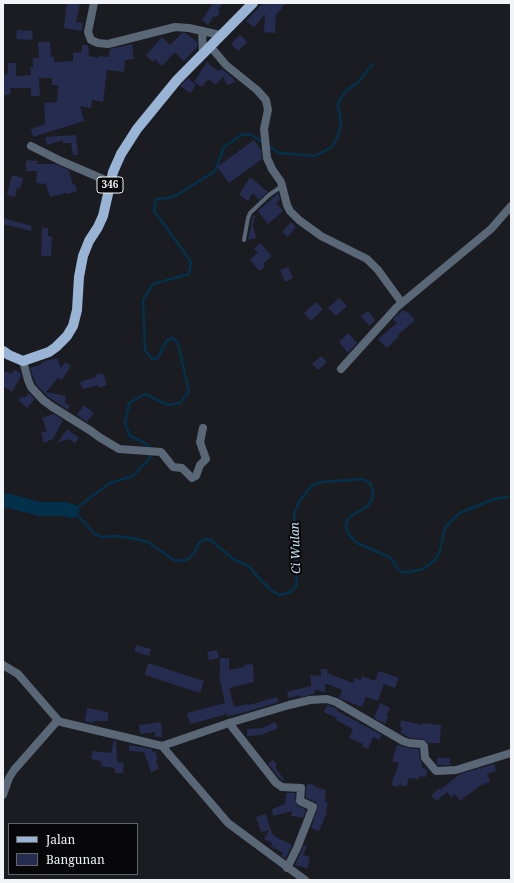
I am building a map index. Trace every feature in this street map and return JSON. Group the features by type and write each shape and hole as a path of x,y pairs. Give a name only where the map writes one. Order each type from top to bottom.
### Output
{"main road":[{"name":"346","path":"23,362 49,352 63,341 71,331 78,310 79,277 83,256 88,241 98,227 103,216 110,182 121,154 137,129 166,92 206,49 253,3"},
{"path":"3,351 23,362"}],"street":[{"path":"94,3 88,32 91,40 98,43 108,44 175,27 189,28 220,35"},
{"path":"202,32 206,49 257,90 266,100 268,110 264,138 268,163 283,186 287,205 294,216 321,236 367,259 378,270 402,303"},
{"path":"31,146 61,161 110,182"},
{"path":"341,369 402,303 490,229 511,206"},
{"path":"23,362 31,387 43,400 112,445 123,450 134,449 162,453 173,468 182,468 191,477 195,477 200,465 206,460 200,442 203,428"},
{"path":"3,665 18,674 58,720 68,725 162,746 229,723 289,705 310,700 327,699 336,702 403,742 409,744 422,744 425,758 436,771 456,770 511,753"},
{"path":"3,795 9,778 14,770 58,720"},
{"path":"229,723 276,783 282,787 301,788 300,801 313,806 297,848 287,868"},
{"path":"162,746 233,828 305,880"}],"lane":[{"path":"244,240 250,213 283,186"}],"building":[{"path":"67,3 80,3 76,22 83,23 82,31 64,28"},
{"path":"213,3 223,3 218,10 220,12 216,18 214,16 208,25 202,20"},
{"path":"263,3 286,3 276,15 275,33 264,32 265,14 254,27 246,21"},
{"path":"17,30 33,31 32,40 16,39"},
{"path":"182,33 186,33 197,42 197,47 184,61 175,52 162,66 155,59 153,62 146,55 162,37 170,45"},
{"path":"240,35 247,42 238,51 231,44"},
{"path":"38,42 50,42 51,57 54,57 54,62 73,61 73,53 82,52 82,45 88,45 89,56 99,58 99,56 109,57 110,49 132,44 134,59 125,60 124,72 107,70 103,102 92,100 91,108 80,106 84,121 33,137 31,129 45,124 44,103 57,102 58,85 52,85 52,78 39,78 40,96 31,96 31,88 10,88 11,94 3,95 3,75 8,74 8,63 16,63 16,76 31,75 30,67 33,67 33,58 39,58"},
{"path":"207,62 218,71 222,69 233,78 235,82 227,85 223,76 216,85 208,79 202,87 194,82"},
{"path":"188,78 196,85 190,93 180,86"},
{"path":"76,135 78,155 73,155 71,143 63,143 63,140 47,145 45,137"},
{"path":"254,140 261,150 262,159 229,183 217,167"},
{"path":"26,160 37,161 37,164 55,164 69,170 73,185 75,184 77,191 50,197 46,184 36,183 37,171 26,171"},
{"path":"12,175 23,178 20,189 17,188 15,197 7,195"},
{"path":"250,177 268,192 259,200 253,193 248,201 239,195"},
{"path":"278,193 280,200 276,203 283,211 268,224 258,211"},
{"path":"253,215 255,216 253,226 256,238 248,240"},
{"path":"3,218 32,226 31,231 3,224"},
{"path":"291,222 296,227 288,237 282,232"},
{"path":"42,228 48,228 48,236 52,237 51,256 41,256"},
{"path":"260,243 272,256 263,264 265,267 259,271 250,259 258,253 254,249"},
{"path":"288,267 293,278 285,282 280,270"},
{"path":"339,298 347,306 336,316 328,308"},
{"path":"316,302 323,309 311,321 304,313"},
{"path":"403,310 406,313 408,312 415,320 398,335 399,336 387,348 378,339 397,323 393,319"},
{"path":"368,311 375,320 369,326 361,316"},
{"path":"348,333 357,343 348,353 339,342"},
{"path":"321,356 327,362 318,370 312,364"},
{"path":"57,358 61,368 65,362 71,366 63,378 61,380 58,378 46,392 66,396 65,403 70,406 68,410 47,396 36,384 30,368 42,364 42,362"},
{"path":"14,369 20,373 21,376 12,392 3,386 3,371 12,374"},
{"path":"103,373 107,385 99,388 98,385 83,389 80,382"},
{"path":"29,393 35,399 27,408 18,400 22,396 25,398"},
{"path":"84,405 94,413 87,422 77,415"},
{"path":"54,414 63,420 53,439 44,443 41,433 47,431 42,418"},
{"path":"67,429 79,438 75,443 68,439 57,443"},
{"path":"136,645 151,649 149,656 134,651"},
{"path":"217,650 219,658 209,660 207,652"},
{"path":"220,658 229,658 229,670 244,667 244,665 253,664 254,682 229,688 234,707 249,705 277,697 279,702 239,714 227,716 227,714 190,724 187,713 225,703 219,675"},
{"path":"148,663 204,681 200,693 145,675"},
{"path":"321,669 328,669 327,673 353,683 355,678 361,680 362,676 375,681 379,671 399,678 395,688 384,684 378,701 366,697 362,707 339,698 342,690 325,683 325,693 316,689 314,694 288,698 287,692 311,686 311,678 309,675 321,676"},
{"path":"380,703 390,708 386,716 388,716 385,724 374,718"},
{"path":"327,705 337,709 337,711 382,735 379,740 373,737 368,749 362,746 363,744 349,738 353,729 336,720 337,718 324,712"},
{"path":"87,708 108,712 108,721 94,721 93,723 85,721"},
{"path":"401,720 422,725 422,723 441,725 440,743 428,743 423,739 410,738 401,733"},
{"path":"161,722 162,737 155,737 155,732 140,734 139,725"},
{"path":"275,722 278,728 261,735 247,736 247,729 263,728"},
{"path":"114,740 116,741 117,762 124,763 123,773 115,773 115,768 101,766 101,761 91,759 93,751 111,753"},
{"path":"129,745 152,749 152,752 155,751 159,769 151,772 144,752 129,751"},
{"path":"397,745 419,749 422,768 427,769 426,777 419,776 419,779 409,778 406,787 399,784 398,787 391,785 399,763 392,761"},
{"path":"437,758 450,758 450,765 438,765"},
{"path":"273,760 277,765 275,767 286,782 280,779 268,764"},
{"path":"494,764 496,771 487,774 490,782 481,785 460,801 455,794 451,797 447,792 437,801 431,796 439,788 440,790 460,774"},
{"path":"308,783 326,790 325,802 328,803 327,812 319,831 311,828 318,807 316,802 306,798 306,787"},
{"path":"286,793 295,793 296,804 306,810 303,818 291,816 292,811 273,816 272,809 285,804"},
{"path":"266,814 272,834 292,845 285,859 281,856 283,853 271,846 272,843 264,839 269,830 261,832 256,817"},
{"path":"304,845 307,846 303,855 310,857 307,868 295,865"}],"waterway":[{"path":"268,146 279,153 315,156 332,147 338,136 341,124 338,104 344,93 359,81 373,64"},
{"name":"Ci Wulan","path":"264,143 250,134 241,135 224,147 215,171 179,194 169,198 156,199 154,211 191,263 189,274 153,284 143,300 145,350 152,359 158,358 167,340 173,338 178,343 189,392 180,403 168,405 145,394 129,403 125,424 130,436 143,442 151,448 150,458 133,476 110,483 72,511 95,534 102,537 117,536 148,542 174,560 183,561 188,559 195,552 199,543 205,539 211,540 233,559 250,567 272,591 280,595 290,592 296,586 298,568 294,515 299,502 312,485 322,482 363,479 370,483 373,490 372,499 367,507 352,515 347,520 346,527 349,535 357,543 389,557 402,572 423,569 435,560 440,551 445,527 460,513 491,500 511,496"},
{"name":"Ci Wulan","path":"3,500 39,509 64,509 72,511"}]}
